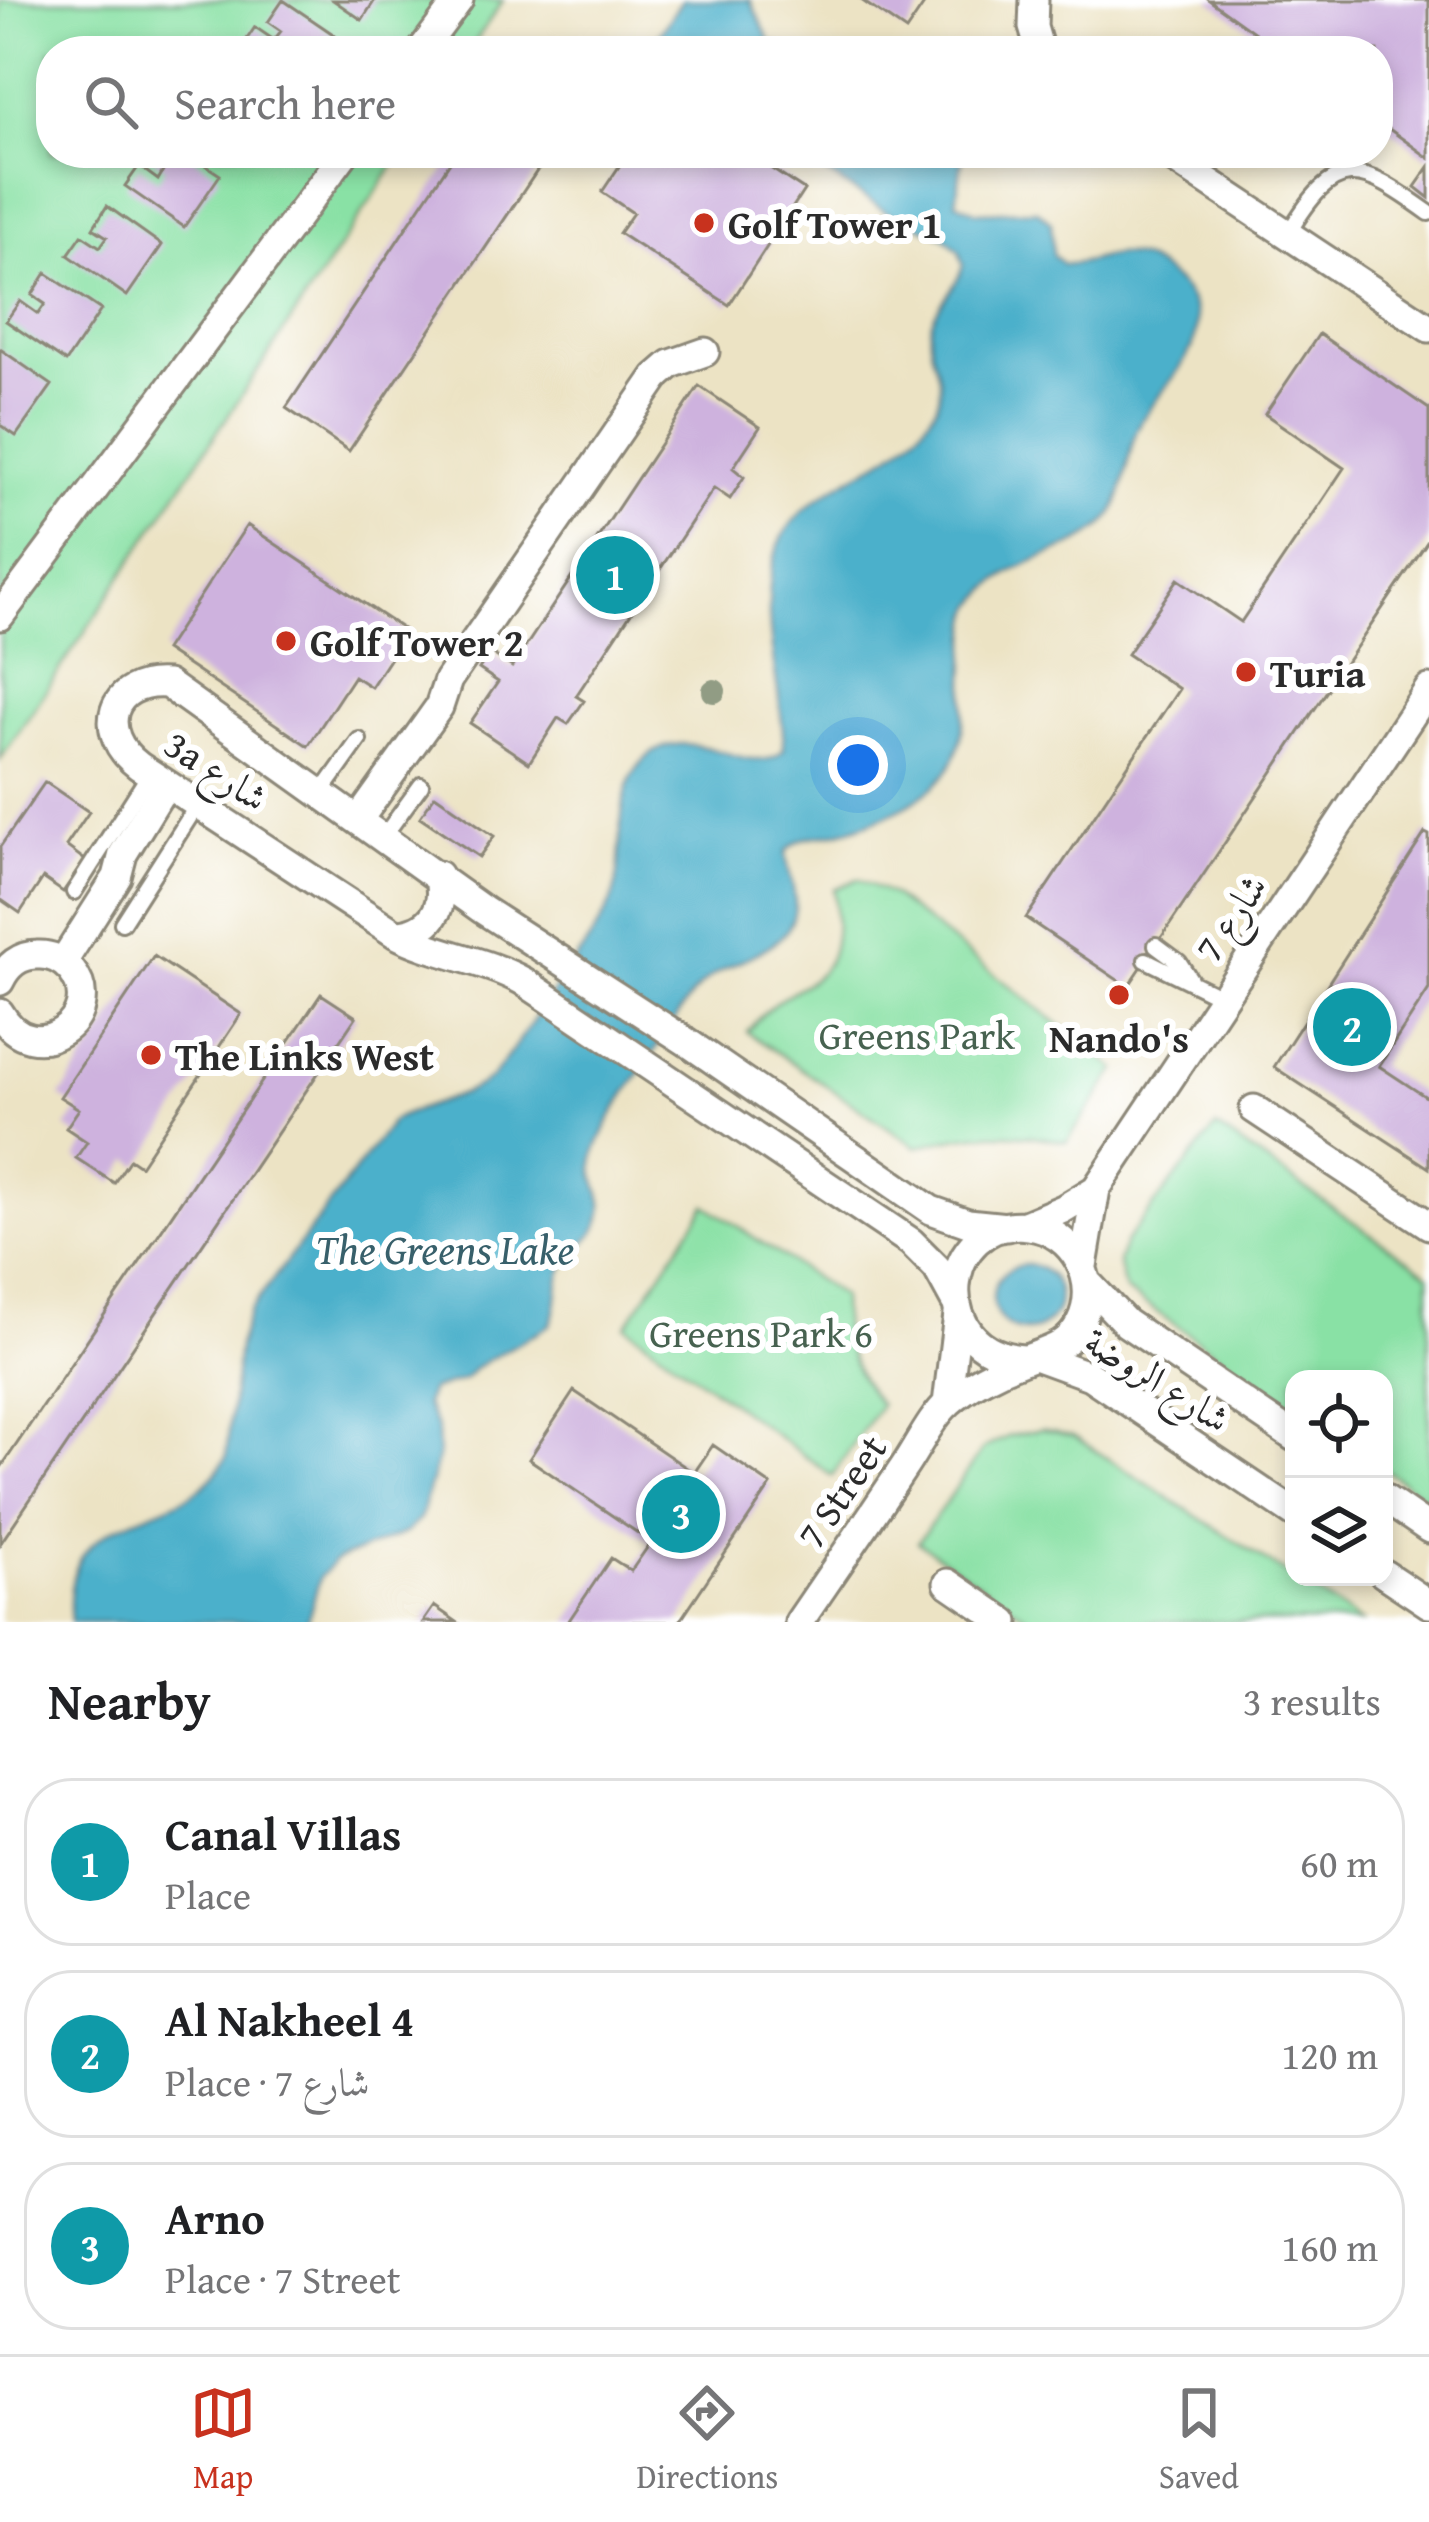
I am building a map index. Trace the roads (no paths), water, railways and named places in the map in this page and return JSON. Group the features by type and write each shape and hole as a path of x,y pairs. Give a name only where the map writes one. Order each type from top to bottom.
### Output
{"street":[{"path":"432,36 459,0"},
{"path":"1034,0 1035,36"},
{"path":"0,616 334,168"},
{"path":"1188,168 1429,328"},
{"path":"341,807 443,700 448,680 656,377 671,364 705,352"},
{"name":"3a شارع","path":"957,1308 938,1268 911,1242 523,981 493,966 396,934 124,754 114,738 112,720 118,702 131,689 148,683 167,685 183,694 542,947 931,1210 968,1223 1016,1226"},
{"name":"شارع 7","path":"1016,1226 1063,1209 1096,1189 1429,689"},
{"path":"63,962 117,877 123,854 174,789"},
{"path":"396,934 411,934 434,917 442,889 438,875"},
{"path":"0,981 13,963 25,957 52,956 73,971 81,996 74,1021 53,1037 40,1040 5,1033"},
{"path":"1253,1109 1429,1225"},
{"name":"شارع 7","path":"1085,1274 1096,1189"},
{"path":"1016,1226 1060,1238 1085,1274 1087,1302 1071,1337 947,1403 956,1360 959,1268 967,1253 978,1241 1016,1226"},
{"name":"شارع الروضة","path":"1085,1274 1126,1323 1285,1431"},
{"path":"957,1308 977,1342 1008,1358 1031,1358"},
{"name":"شارع الروضة","path":"1031,1358 1090,1376 1285,1507"},
{"name":"7 Street","path":"800,1622 947,1403"},
{"path":"1393,1504 1429,1528"},
{"path":"1393,1580 1429,1604"},
{"path":"948,1583 1005,1622"}],"lane":[{"path":"1288,234 1314,192 1348,174 1385,181 1429,213"},
{"path":"341,807 359,740"},
{"path":"384,836 421,785"},
{"path":"74,892 174,789"},
{"path":"122,923 174,789"},
{"path":"1156,945 1179,962 1190,980"},
{"path":"1145,961 1223,998"}],"water":[{"path":"682,0 750,0 767,36 658,36"},
{"name":"The Greens Lake","path":"818,168 961,168 956,202 977,212 1037,210 1051,222 1053,255 1063,264 1132,256 1173,279 1189,298 1196,334 1179,369 1142,420 1116,506 1099,529 1003,577 976,605 960,741 943,777 895,811 846,830 803,839 786,852 795,907 784,934 718,972 697,990 599,1142 593,1165 602,1205 600,1221 562,1271 550,1325 476,1367 465,1379 431,1390 425,1404 437,1428 438,1457 420,1519 405,1533 335,1561 320,1577 307,1622 71,1622 72,1582 84,1554 104,1535 208,1482 226,1457 238,1346 250,1310 393,1120 491,1078 589,940 615,888 624,801 636,770 654,752 674,745 694,745 754,760 771,758 784,749 770,628 775,556 787,530 804,510 897,450 917,432 939,399 930,330 963,265 959,251 944,237 889,213"},
{"path":"1026,1265 1049,1275 1059,1298 1049,1321 1026,1331 1003,1321 993,1298 1003,1275"}],"place":[{"name":"Golf Tower 1","path":"704,223"},
{"name":"Canal Villas","path":"615,575"},
{"name":"Golf Tower 2","path":"286,641"},
{"name":"Turia","path":"1246,672"},
{"name":"Nando's","path":"1119,995"},
{"name":"Al Nakheel 4","path":"1352,1027"},
{"name":"The Links West","path":"151,1055"},
{"name":"Arno","path":"681,1514"}],"park label":[{"name":"Greens Park","path":"917,1034"},
{"name":"Greens Park 6","path":"761,1332"}]}
